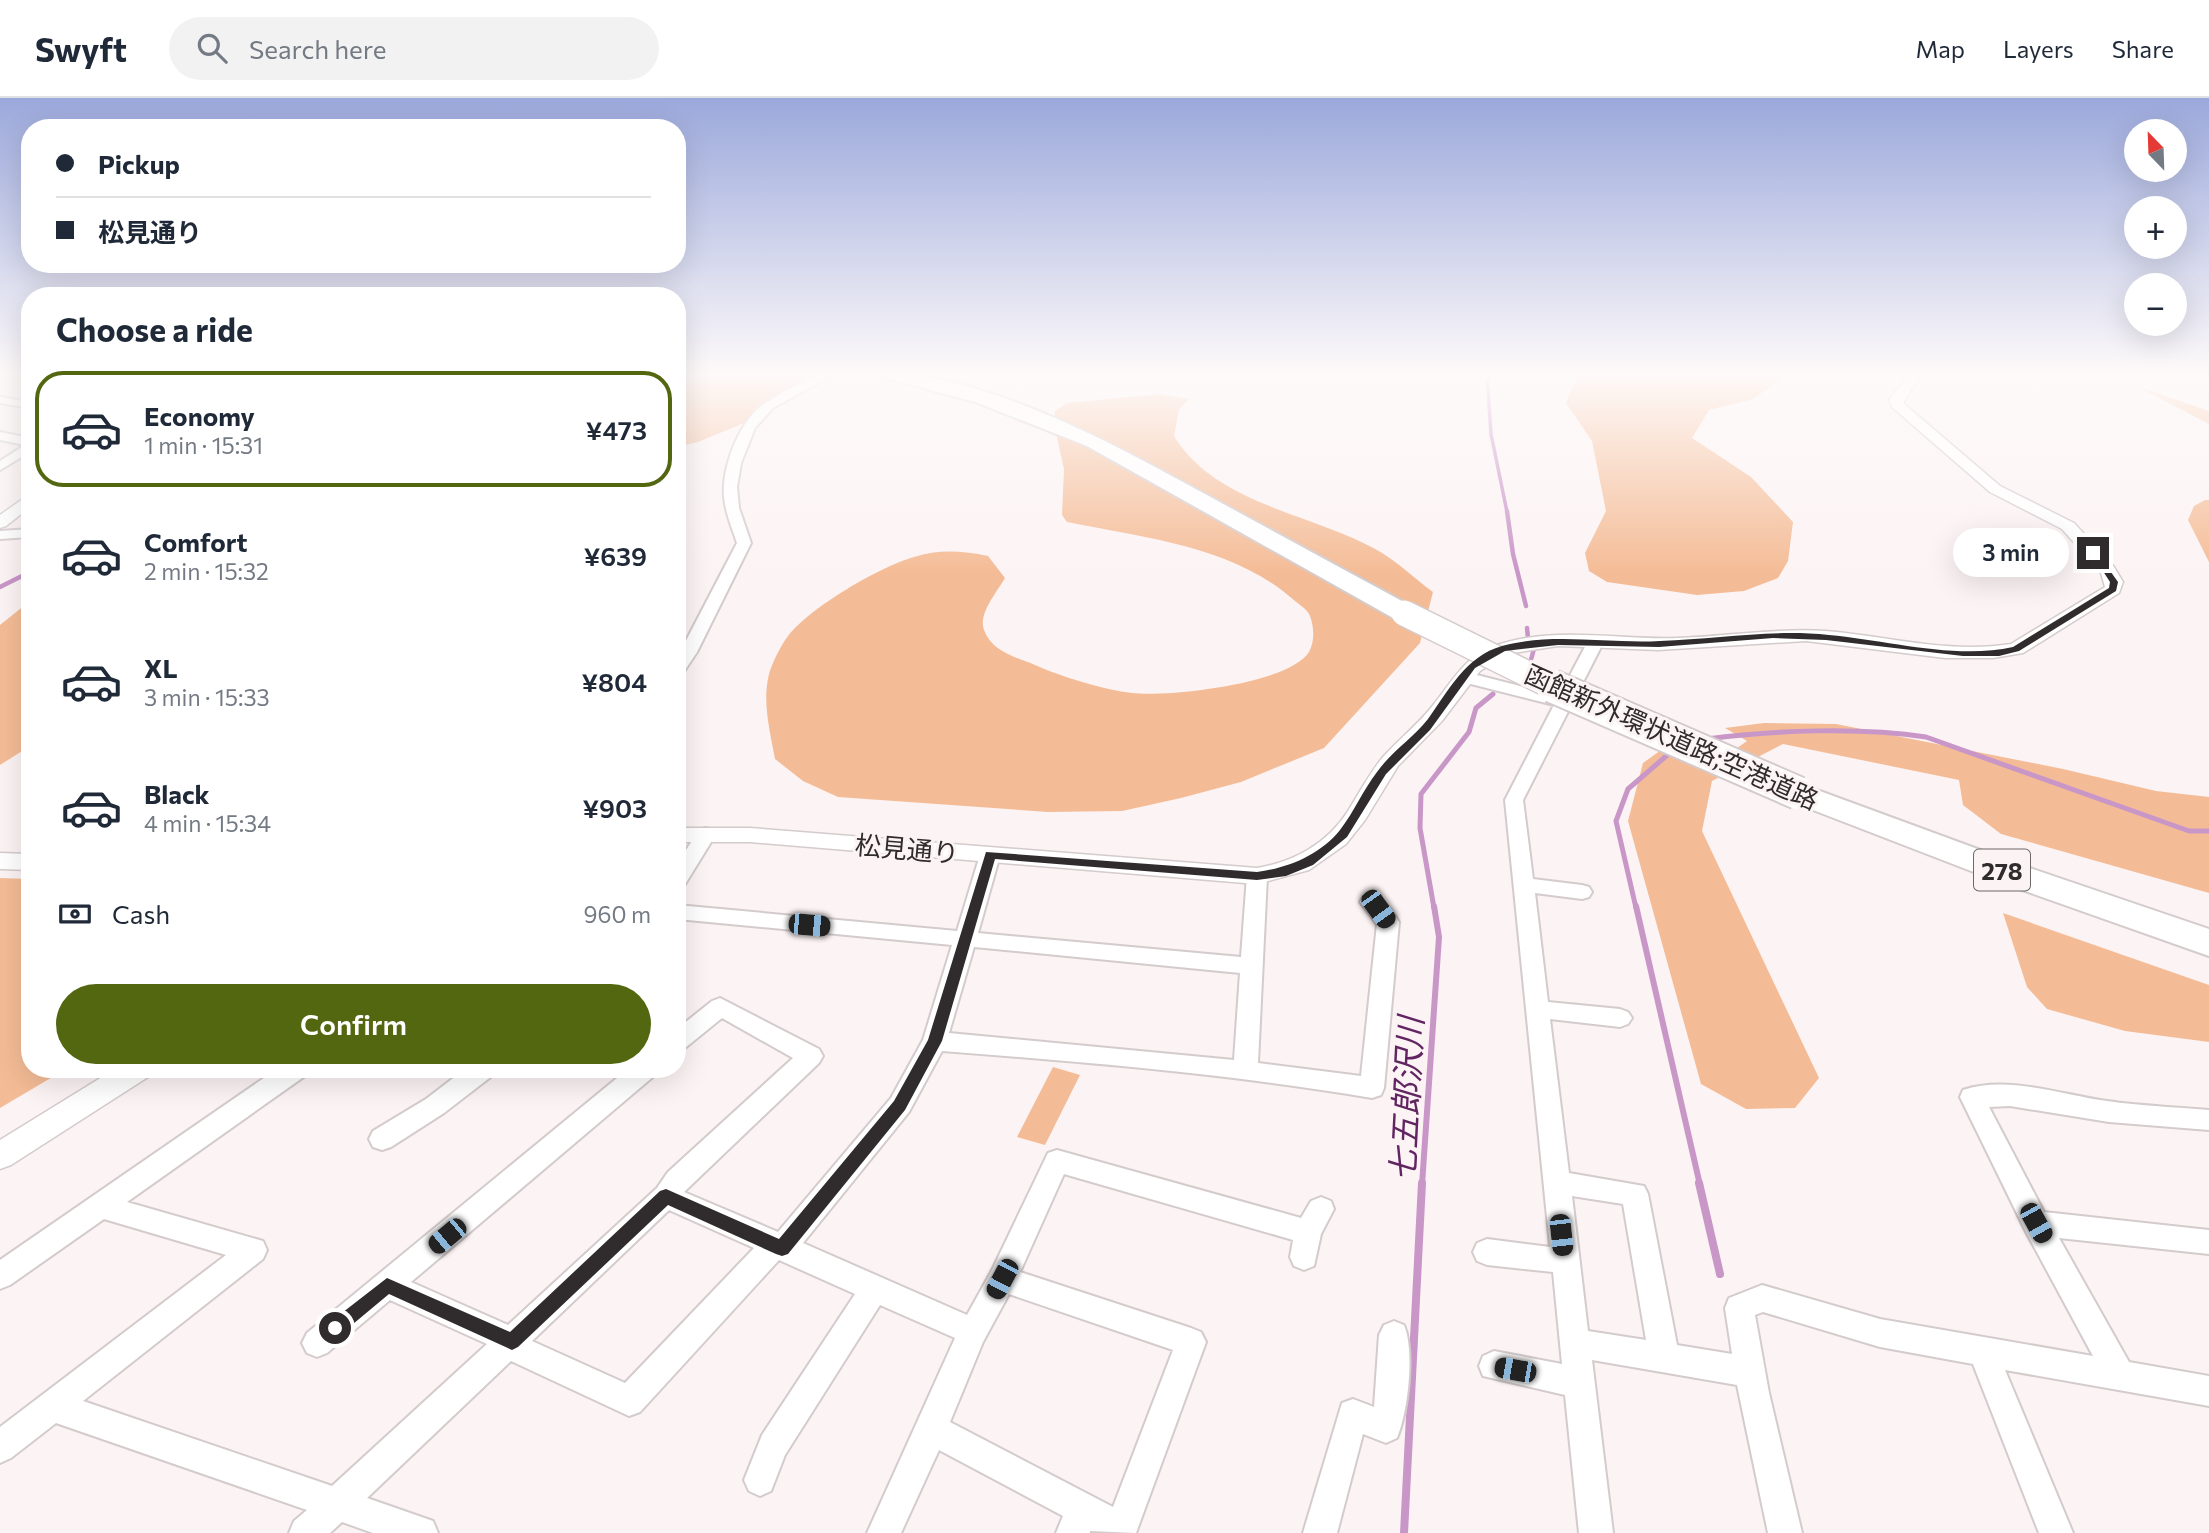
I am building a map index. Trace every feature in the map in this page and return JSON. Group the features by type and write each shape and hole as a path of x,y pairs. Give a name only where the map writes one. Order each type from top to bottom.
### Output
{"highway":[{"name":"函館新外環状道路;空港道路","path":"1086,439 1412,608 1585,702 1804,784 2209,920"},
{"name":"函館新外環状道路;空港道路","path":"1117,439 1412,608"},
{"name":"函館新外環状道路;空港道路","path":"1804,784 1996,868 2209,943"}],"street":[{"path":"686,656 744,544 730,495 733,467 744,439"},
{"name":"松見通り","path":"686,835 750,835 1257,876 1282,873 1308,862 1343,834 1382,772 1427,727 1479,660 1503,649 1558,642 1659,644 1786,635 1963,654 1999,653 2016,649 2113,589 2114,582 2108,571 2068,526 1995,489 1937,439"},
{"path":"0,466 21,451"},
{"path":"0,523 21,506"},
{"path":"0,535 21,534"},
{"path":"1595,643 1514,800 1596,1533"},
{"path":"1465,677 1564,702"},
{"path":"686,866 706,834"},
{"path":"387,1285 629,1401 778,1247 900,1105 935,1041 990,855"},
{"path":"0,861 21,862"},
{"path":"1245,1072 1257,876"},
{"path":"1523,885 1582,892"},
{"path":"935,1041 1039,1049 1317,1079 1373,1088 1388,922 1370,902"},
{"path":"686,913 1253,966"},
{"path":"306,1533 666,1196 677,1180 811,1056 720,1007 686,1035"},
{"path":"1537,1009 1620,1018"},
{"path":"0,1156 124,1078"},
{"path":"0,1276 283,1078"},
{"path":"382,1139 435,1106 472,1078"},
{"path":"317,1343 634,1078"},
{"path":"2120,1376 2036,1223 1972,1097 2010,1096 2109,1112 2209,1120"},
{"path":"884,1533 932,1430 937,1411 973,1332 1002,1279 1057,1161 1311,1233"},
{"path":"1556,1182 1635,1194 1664,1357"},
{"path":"666,1196 973,1332"},
{"path":"0,1447 253,1250 102,1206"},
{"path":"2036,1223 2209,1242"},
{"path":"1487,1252 1564,1261"},
{"path":"932,1430 1077,1521 1121,1529 1191,1342 1002,1279"},
{"path":"760,1480 773,1446 875,1288"},
{"path":"1785,1533 1739,1308 1762,1298 1880,1333 2209,1391"},
{"path":"1320,1533 1353,1414 1386,1427 1392,1393 1394,1335"},
{"path":"1574,1343 1750,1371"},
{"path":"1983,1352 2056,1533"},
{"path":"1494,1366 1578,1382"},
{"path":"52,1406 421,1533"}],"shaded area":[{"path":"686,439 705,439 686,445"},
{"path":"1057,439 1176,439 1192,459 1239,492 1377,550 1433,592 1420,643 1324,748 1241,782 1122,811 1048,812 838,797 803,781 775,759 768,717 767,685 772,665 788,636 812,613 846,589 883,569 923,554 951,552 988,556 1005,578 989,603 984,617 984,630 993,644 1013,656 1056,674 1096,686 1149,694 1226,686 1278,672 1297,663 1309,652 1313,634 1308,612 1271,582 1245,568 1187,547 1067,522 1062,515 1064,469"},
{"path":"1591,439 1693,439 1751,477 1793,522 1788,561 1778,578 1744,591 1697,595 1607,582 1589,571 1585,553 1606,511"},
{"path":"2209,500 2209,562 2188,520 2194,506"},
{"path":"21,608 21,752 0,765 0,625"},
{"path":"1764,723 1836,724 2063,769 2156,791 2209,797 2209,893 2001,834 1963,805 1959,780 1783,744 1712,781 1702,831 1819,1078 1795,1108 1746,1109 1701,1084 1628,821 1643,763 1664,748 1712,766 1747,741 1725,728"},
{"path":"0,878 21,879 21,1078 51,1078 0,1108"},
{"path":"2003,913 2209,985 2209,1042 2125,1031 2047,1009 2027,987"},
{"path":"1053,1067 1080,1075 1045,1145 1017,1137"}],"waterway":[{"name":"七五郎沢川","path":"1492,439 1507,512"},
{"name":"七五郎沢川","path":"1507,511 1513,554 1526,606"},
{"path":"0,587 21,576"},
{"name":"七五郎沢川","path":"1527,628 1528,638"},
{"name":"七五郎沢川","path":"1530,663 1534,649"},
{"name":"七五郎沢川","path":"1434,908 1420,828 1421,794 1469,732 1476,708 1493,694"},
{"path":"1707,739 1760,733 1817,731 1874,732 1926,737 2189,831 2209,831"},
{"path":"1636,908 1616,821 1628,789 1672,751"},
{"name":"七五郎沢川","path":"1422,1185 1439,937 1434,906"},
{"path":"1636,906 1700,1185"},
{"name":"七五郎沢川","path":"1404,1533 1422,1183"},
{"path":"1699,1183 1720,1274"}],"route":[{"path":"335,1328 387,1285 512,1341 666,1196 782,1248 900,1105 935,1041 990,855 1257,876 1282,873 1308,862 1343,834 1382,772 1427,727 1471,666 1503,649 1558,642 1659,644 1773,635 1826,637 1963,654 1999,653 2016,649 2113,589 2114,582 2108,571 2093,553"}]}
